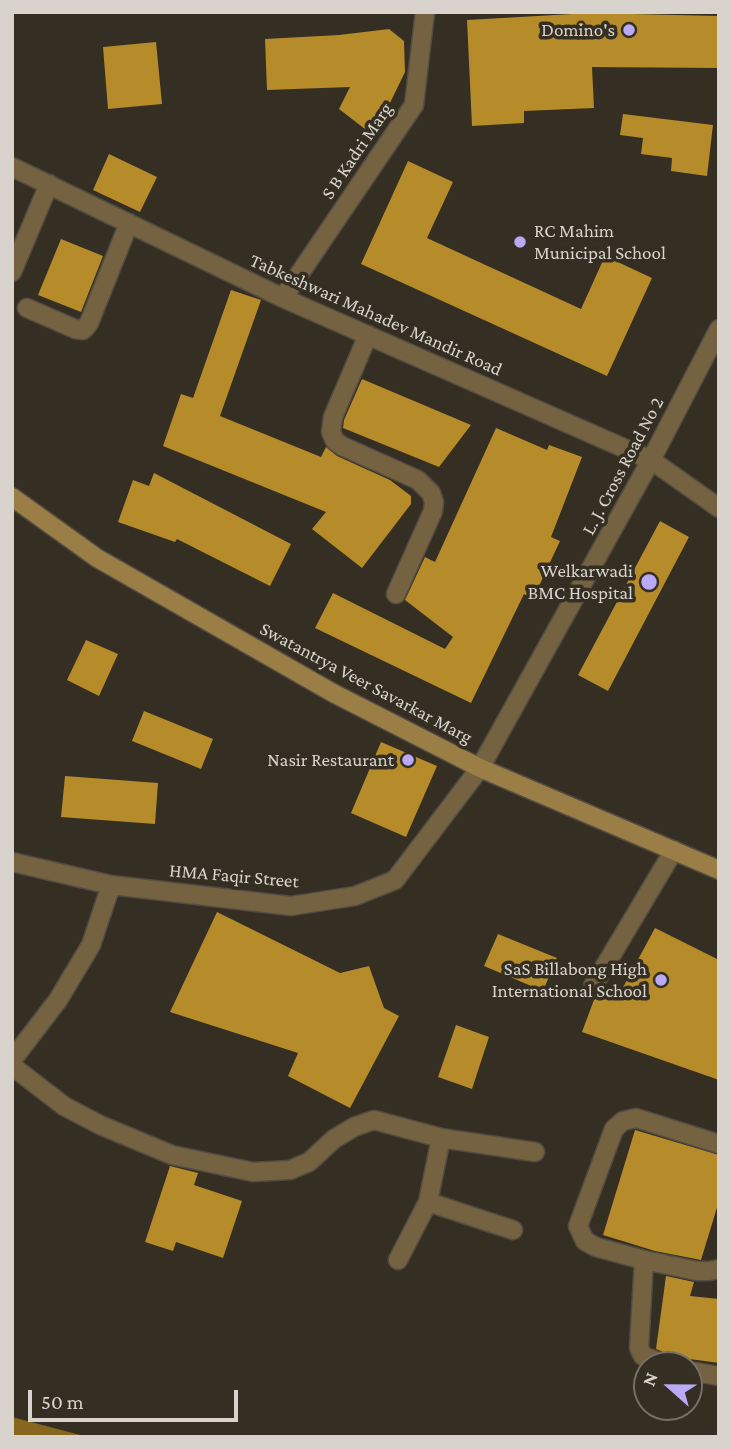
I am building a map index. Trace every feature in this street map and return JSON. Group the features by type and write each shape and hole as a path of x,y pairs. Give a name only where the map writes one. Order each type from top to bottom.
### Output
{"street":[{"name":"S B Kadri Marg","path":"283,298 414,105 425,12"},
{"name":"Tabkeshwari Mahadev Mandir Road","path":"12,167 283,298 651,460 717,502"},
{"path":"12,272 20,233 49,184"},
{"path":"27,308 83,330 89,323 129,223"},
{"name":"L. J. Cross Road No 2","path":"480,768 651,460 719,329"},
{"path":"368,335 333,417 331,432 335,441 342,446 418,480 431,493 435,502 396,594"},
{"name":"Swatantrya Veer Savarkar Marg","path":"12,497 97,558 333,693 480,768 719,870"},
{"name":"HMA Faqir Street","path":"12,862 111,885 290,906 355,896 395,880 480,768"},
{"path":"593,986 674,850"},
{"path":"12,1060 58,1000 91,945 111,885"},
{"path":"12,1066 64,1106 100,1125 172,1155 253,1172 290,1170 309,1162 334,1139 373,1120 441,1138 535,1152"},
{"path":"719,1144 636,1118 623,1121 614,1129 578,1226 585,1241 596,1247 697,1270 719,1269"},
{"path":"398,1260 428,1202 441,1138"},
{"path":"428,1202 513,1230"},
{"path":"640,1351 644,1260"}],"shaded area":[{"path":"12,1417 88,1437 12,1437"}],"building":[{"path":"590,13 719,16 719,68 592,67 594,108 524,111 524,123 472,126 467,20"},
{"path":"389,29 404,41 405,72 374,136 339,109 350,87 267,90 265,39"},
{"path":"156,42 162,104 108,109 103,47"},
{"path":"623,114 713,125 707,176 671,171 672,158 641,154 643,138 620,135"},
{"path":"109,154 157,177 140,212 93,190"},
{"path":"408,161 453,182 427,238 581,309 605,256 652,278 607,376 361,264"},
{"path":"61,239 103,256 81,312 38,295"},
{"path":"231,290 261,300 220,416 321,457 326,447 337,456 390,480 411,496 411,504 362,568 312,529 326,512 163,446 181,394 193,398"},
{"path":"362,379 471,425 439,467 343,428"},
{"path":"496,428 547,450 549,445 582,457 551,537 560,541 533,599 524,594 471,703 315,628 333,593 445,649 453,637 405,600 425,557 435,562"},
{"path":"154,473 291,544 270,586 177,539 175,542 118,522 133,480 149,486"},
{"path":"660,521 689,537 608,691 578,675"},
{"path":"86,640 118,654 99,696 67,680"},
{"path":"144,711 213,739 201,769 132,741"},
{"path":"381,742 437,766 406,837 351,813"},
{"path":"65,776 158,783 155,824 61,817"},
{"path":"217,912 340,973 369,966 384,1008 399,1016 350,1108 288,1076 298,1053 170,1012"},
{"name":"SaS Billabong High International School","path":"655,928 719,960 719,1080 582,1032 595,997 602,992 620,993"},
{"path":"498,934 557,958 543,991 484,966"},
{"path":"456,1025 489,1037 472,1089 438,1077"},
{"path":"635,1130 719,1155 719,1201 701,1260 655,1251 603,1235"},
{"path":"170,1166 198,1173 194,1185 242,1201 223,1258 176,1242 173,1251 145,1242"},
{"path":"666,1276 694,1282 690,1296 719,1299 719,1363 703,1361 703,1351 656,1349"}],"place":[{"name":"Domino's","path":"629,30"},
{"name":"RC Mahim Municipal School","path":"520,242"},
{"name":"Welkarwadi BMC Hospital","path":"649,582"},
{"name":"Nasir Restaurant","path":"408,760"},
{"name":"SaS Billabong High International School","path":"661,980"}]}
